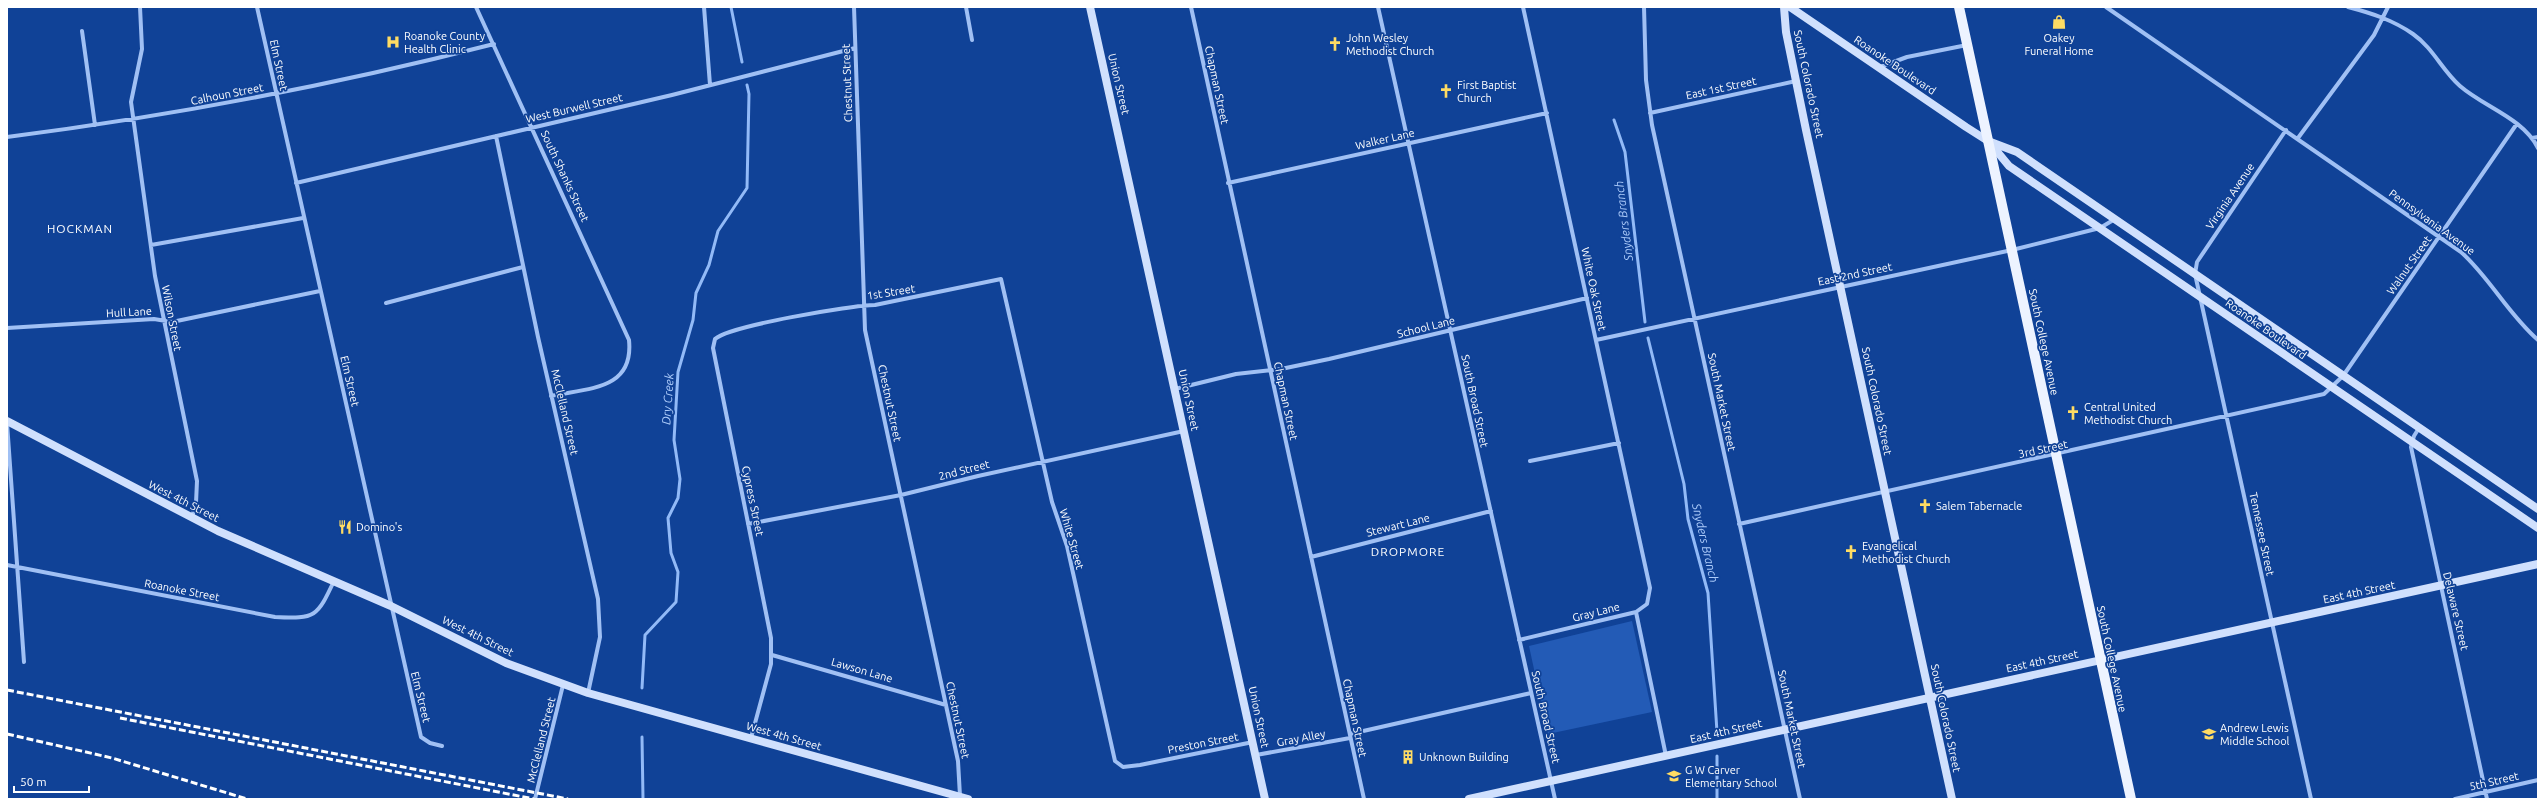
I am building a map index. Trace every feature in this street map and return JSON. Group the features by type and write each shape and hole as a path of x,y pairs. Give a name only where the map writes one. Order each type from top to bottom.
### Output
{"main road":[{"name":"South College Avenue","path":"1959,7 2131,799"}],"street":[{"name":"Wilson Street","path":"140,7 142,49 132,90 134,119 163,321 197,481 196,503 192,517"},
{"name":"Elm Street","path":"257,7 303,218 421,737 430,743 442,746"},
{"name":"South Shanks Street","path":"476,7 626,332 629,360 622,375 615,380 596,387 551,396"},
{"path":"704,7 710,85"},
{"name":"Chestnut Street","path":"854,7 862,305 864,330 958,761 964,798"},
{"path":"966,7 972,40"},
{"name":"Union Street","path":"1090,7 1176,389 1265,799"},
{"name":"Chapman Street","path":"1191,7 1228,183 1364,799"},
{"name":"South Broad Street","path":"1378,7 1410,143 1519,640 1556,799"},
{"name":"White Oak Street","path":"1523,7 1648,576"},
{"name":"South Market Street","path":"1644,7 1646,80 1650,113 1800,799"},
{"name":"South Colorado Street","path":"1784,7 1786,32 1796,81 1952,799"},
{"name":"Roanoke Boulevard","path":"1790,7 1988,141 2017,152 2537,508"},
{"path":"2106,7 2286,130"},
{"path":"2348,7 2382,17 2414,35 2426,45 2461,87 2516,124 2532,138 2538,148"},
{"path":"2298,138 2374,35 2388,7"},
{"path":"82,31 95,124"},
{"name":"Calhoun Street","path":"7,137 134,119 276,93 494,44"},
{"path":"1879,68 1906,57 1967,44"},
{"name":"West Burwell Street","path":"296,182 710,85 855,48"},
{"name":"East 1st Street","path":"1650,113 1796,81"},
{"name":"Walker Lane","path":"1228,183 1546,113"},
{"name":"Walnut Street","path":"2343,376 2440,237 2516,124"},
{"name":"Pennsylvania Avenue","path":"2286,130 2440,237 2476,266 2515,316 2538,340"},
{"name":"Virginia Avenue","path":"2195,274 2196,262 2286,130"},
{"name":"McClelland Street","path":"496,136 551,396 598,598 600,637 588,693"},
{"path":"2532,138 2538,137"},
{"name":"Roanoke Boulevard","path":"1988,141 2009,166 2538,528"},
{"path":"151,245 303,218"},
{"name":"East 2nd Street","path":"1596,340 2012,250 2100,228 2115,219"},
{"path":"386,303 523,267"},
{"name":"Tennessee Street","path":"2195,274 2311,799"},
{"name":"1st Street","path":"784,319 862,305 875,305 1001,280"},
{"name":"White Street","path":"1001,280 1052,502 1067,546 1114,758 1123,767 1157,762"},
{"name":"Hull Lane","path":"7,328 154,319 172,322 320,291"},
{"name":"School Lane","path":"1176,389 1236,374 1270,370 1329,359 1587,298"},
{"name":"Cypress Street","path":"751,738 763,698 772,655 769,623 713,343 719,335 726,332 784,319"},
{"name":"3rd Street","path":"1739,524 2057,455 2324,394 2333,388 2343,376"},
{"path":"7,422 16,567 24,662"},
{"name":"West 4th Street","path":"7,422 192,517 391,606 506,663 588,693 964,798"},
{"path":"2412,442 2419,428"},
{"name":"2nd Street","path":"748,524 901,495 1043,461 1184,431"},
{"name":"Delaware Street","path":"2412,442 2441,585 2488,799"},
{"path":"1530,461 1619,443"},
{"name":"Stewart Lane","path":"1311,557 1491,511"},
{"name":"East 4th Street","path":"1551,780 2538,564"},
{"name":"Roanoke Street","path":"7,565 275,617 291,618 307,617 320,610 334,580"},
{"name":"Gray Lane","path":"1519,640 1636,612 1642,609 1648,600 1648,576"},
{"path":"1636,612 1666,756"},
{"name":"Lawson Lane","path":"772,655 946,705"},
{"name":"McClelland Street","path":"535,799 563,685"},
{"name":"Gray Alley","path":"1256,755 1350,736 1531,693"},
{"name":"Preston Street","path":"1157,762 1253,742"},
{"path":"1469,799 1551,780"},
{"name":"5th Street","path":"2455,799 2538,780"}],"shaded area":[{"path":"1632,621 1652,712 1548,734 1529,646"}],"waterway":[{"name":"Dry Creek","path":"731,7 742,62"},
{"name":"Dry Creek","path":"642,688 645,635 676,602 678,572 671,553 668,518 678,498 680,479 674,440 678,372 693,320 696,293 709,265 718,231 747,188 749,94 747,85"},
{"name":"Snyders Branch","path":"1614,120 1625,152 1645,322"},
{"name":"Snyders Branch","path":"1648,338 1684,484 1688,519 1708,593 1717,732"},
{"name":"Dry Creek","path":"642,737 643,799"},
{"name":"Snyders Branch","path":"1717,756 1717,799"}],"railway":[{"path":"7,690 568,799"},
{"path":"120,718 534,799"},
{"path":"7,734 112,758 247,799"}],"place":[{"name":"Oakey Funeral Home","path":"2059,22"},
{"name":"Roanoke County Health Clinic","path":"393,42"},
{"name":"John Wesley Methodist Church","path":"1335,44"},
{"name":"First Baptist Church","path":"1446,91"},
{"name":"Central United Methodist Church","path":"2073,413"},
{"name":"Salem Tabernacle","path":"1925,506"},
{"name":"Domino's","path":"345,527"},
{"name":"Evangelical Methodist Church","path":"1851,552"},
{"name":"Andrew Lewis Middle School","path":"2209,734"},
{"name":"Unknown Building","path":"1408,757"},
{"name":"G W Carver Elementary School","path":"1674,776"}],"district":[{"name":"HOCKMAN","path":"80,229"},
{"name":"DROPMORE","path":"1408,552"}]}
